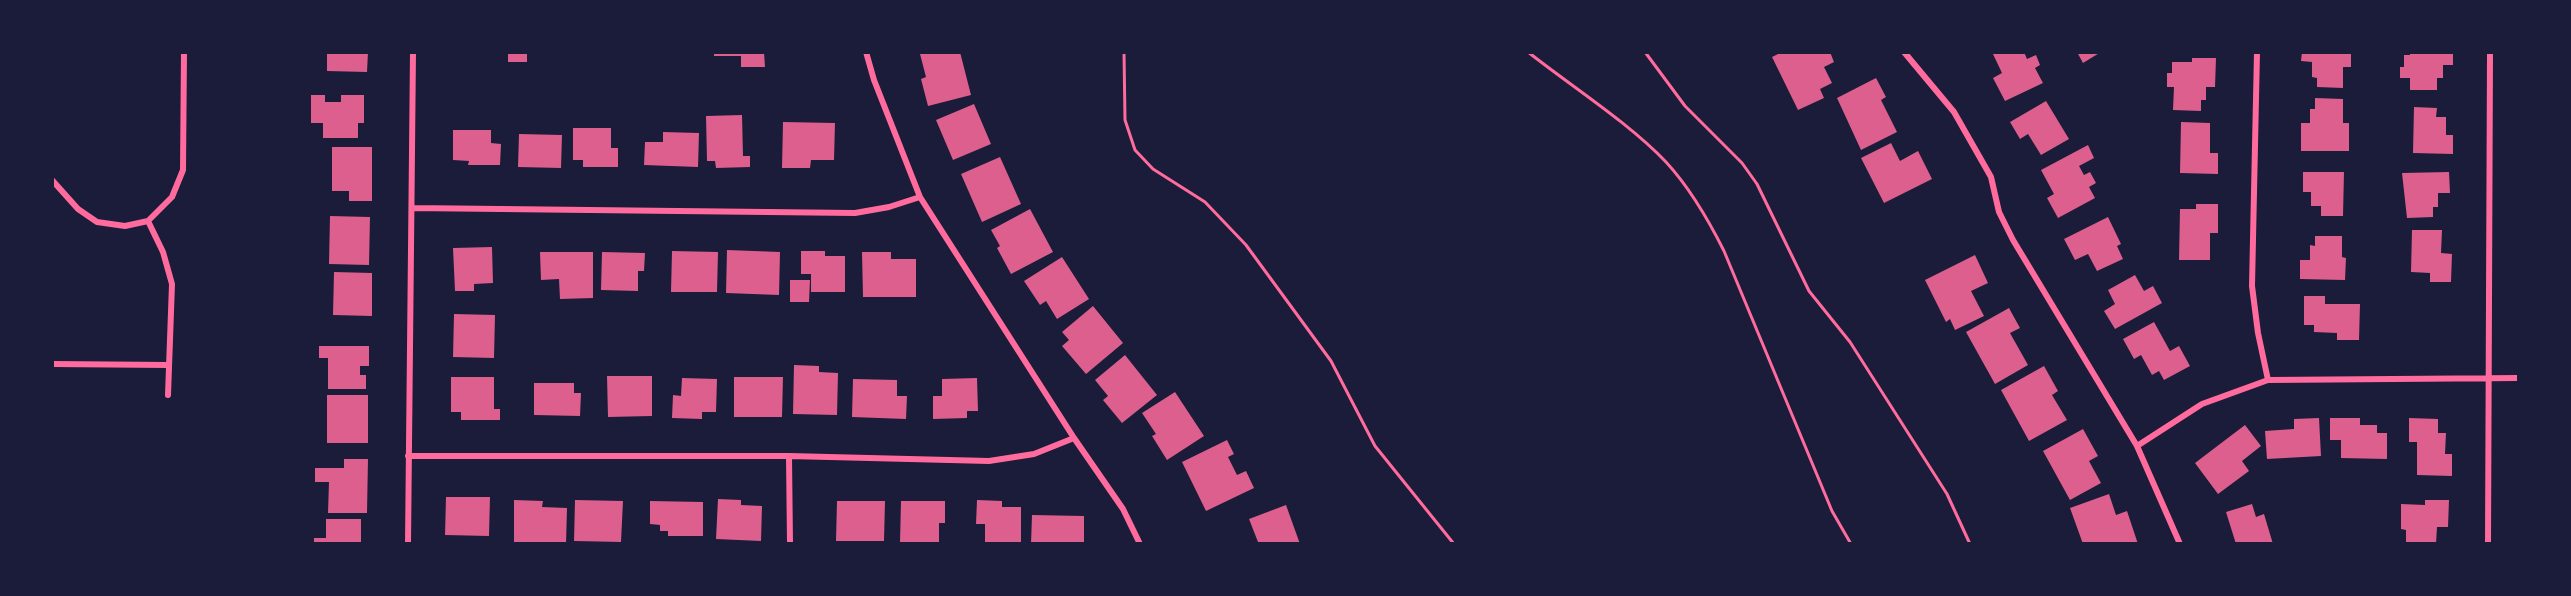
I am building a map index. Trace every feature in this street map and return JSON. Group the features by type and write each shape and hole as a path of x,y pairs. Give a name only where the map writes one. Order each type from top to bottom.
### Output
{"street":[{"path":"52,180 78,209 97,222 124,226 148,221 172,197 183,170 184,52"},
{"path":"408,543 413,52"},
{"path":"866,52 874,80 920,197 1074,438 1123,509 1140,543"},
{"path":"1905,52 1954,112 1991,177 1999,212 2013,240 2137,446 2180,543"},
{"path":"2257,52 2252,286 2258,333 2268,380"},
{"path":"2488,543 2490,52"},
{"path":"411,208 855,213 889,207 920,197"},
{"path":"148,221 163,252 172,284 168,394"},
{"path":"52,364 168,365"},
{"path":"2137,446 2202,404 2268,380 2518,378"},
{"path":"408,456 789,456 989,461 1034,454 1074,438"},
{"path":"789,456 790,543"}],"path":[{"path":"1124,52 1125,120 1135,150 1153,169 1205,202 1246,245 1331,361 1375,446 1454,543"},
{"path":"1528,52 1631,132 1665,162 1704,210 1724,251 1832,511 1851,543"},
{"path":"1645,52 1685,105 1742,163 1757,184 1809,291 1857,352 1947,494 1970,543"}],"building":[{"path":"327,52 368,52 367,72 327,71"},
{"path":"508,52 527,52 527,62 508,62"},
{"path":"714,52 764,52 765,67 741,67 741,56 714,56"},
{"path":"960,52 971,95 928,106 921,79 926,77 920,54"},
{"path":"1782,52 1830,52 1834,62 1824,67 1832,83 1820,89 1824,98 1798,110 1772,57"},
{"path":"1992,52 2024,52 2027,59 2036,55 2040,65 2035,68 2043,83 2005,101 1993,78 2002,73"},
{"path":"2077,52 2101,52 2083,63"},
{"path":"2302,52 2351,54 2351,67 2343,67 2343,88 2317,87 2317,78 2312,77 2312,62 2301,61"},
{"path":"2410,52 2453,52 2453,65 2443,65 2443,78 2437,78 2437,90 2410,90 2410,78 2400,78 2400,67 2404,67 2404,55 2410,55"},
{"path":"2192,58 2216,58 2215,87 2206,87 2206,100 2201,100 2201,111 2173,110 2174,87 2167,87 2167,73 2172,73 2172,62 2192,62"},
{"path":"1876,78 1886,97 1881,100 1897,132 1861,150 1837,98"},
{"path":"311,95 325,95 325,102 341,102 341,95 364,95 364,123 358,123 358,138 323,138 323,123 311,123"},
{"path":"2315,98 2343,99 2343,123 2349,123 2349,151 2301,151 2301,123 2310,123 2310,109 2315,109"},
{"path":"2046,101 2069,139 2041,155 2028,134 2020,139 2010,122"},
{"path":"974,104 991,144 953,160 936,120"},
{"path":"2414,107 2437,108 2436,117 2446,117 2446,135 2453,135 2453,154 2413,153"},
{"path":"742,115 743,156 750,156 750,167 716,168 715,161 707,161 706,116"},
{"path":"783,122 835,123 834,160 811,160 810,168 782,168"},
{"path":"2181,122 2210,123 2210,153 2218,153 2218,174 2180,173"},
{"path":"573,128 611,128 611,148 618,148 618,167 583,167 583,160 573,160"},
{"path":"453,130 491,130 491,143 501,144 500,165 468,165 469,161 453,160"},
{"path":"663,132 699,133 698,167 644,165 645,142 663,142"},
{"path":"519,134 562,135 561,168 518,167"},
{"path":"1891,143 1900,161 1918,151 1932,179 1884,203 1861,158"},
{"path":"2088,145 2094,158 2079,166 2084,175 2090,172 2096,183 2089,187 2095,198 2058,218 2047,198 2054,194 2041,170"},
{"path":"332,147 372,147 372,201 349,201 349,191 332,191"},
{"path":"1000,157 1021,204 982,222 961,174"},
{"path":"2303,172 2344,172 2343,216 2321,216 2321,206 2311,206 2311,192 2303,192"},
{"path":"2449,172 2450,193 2438,193 2438,207 2433,207 2433,217 2407,218 2402,173"},
{"path":"2196,204 2218,204 2218,233 2210,233 2210,260 2179,260 2180,209 2196,209"},
{"path":"1030,209 1053,252 1011,274 997,248 1000,246 991,230"},
{"path":"330,216 370,217 369,265 329,264"},
{"path":"2108,217 2121,244 2117,246 2123,259 2097,271 2088,254 2075,260 2064,239"},
{"path":"2412,230 2442,230 2441,253 2452,254 2451,282 2430,282 2430,273 2411,272"},
{"path":"2315,236 2342,236 2342,257 2346,258 2345,280 2300,279 2300,260 2310,260 2310,245 2315,246"},
{"path":"492,247 493,283 474,284 474,291 455,291 453,248"},
{"path":"727,250 780,252 779,295 726,293"},
{"path":"672,251 718,252 717,292 671,292"},
{"path":"801,251 825,251 825,256 845,256 845,292 811,292 811,274 801,274"},
{"path":"540,252 593,252 593,298 560,299 559,279 541,280"},
{"path":"602,252 645,253 644,271 638,271 638,291 601,290"},
{"path":"862,252 891,252 891,259 916,259 916,297 863,297"},
{"path":"1975,255 1988,283 1971,291 1984,316 1955,330 1950,319 1946,322 1925,280"},
{"path":"1062,257 1089,299 1057,319 1046,301 1040,305 1024,281"},
{"path":"334,272 372,273 372,316 333,315"},
{"path":"2135,275 2144,291 2153,286 2162,303 2115,329 2104,311 2115,304 2108,290"},
{"path":"790,280 810,280 809,302 790,302"},
{"path":"2304,296 2325,296 2325,304 2360,304 2359,340 2337,340 2337,333 2314,332 2314,325 2304,325"},
{"path":"1093,306 1123,343 1086,374 1062,346 1069,340 1062,332"},
{"path":"2009,308 2020,328 2010,333 2028,365 1995,384 1966,332"},
{"path":"454,314 495,315 494,358 453,357"},
{"path":"2154,322 2170,351 2179,346 2190,366 2164,380 2159,371 2152,375 2141,355 2134,359 2123,339"},
{"path":"319,346 369,346 369,366 360,366 360,375 366,375 366,389 328,389 328,358 319,358"},
{"path":"1125,355 1157,395 1122,423 1103,400 1108,396 1095,380"},
{"path":"794,365 819,366 819,372 838,373 837,415 793,414"},
{"path":"2044,366 2058,391 2052,395 2067,420 2029,441 2001,390"},
{"path":"607,376 652,376 652,416 608,417"},
{"path":"451,377 494,377 494,409 500,409 500,420 461,420 461,412 451,412"},
{"path":"734,377 783,377 782,417 734,417"},
{"path":"682,378 717,379 716,412 702,412 702,419 672,418 673,395 681,396"},
{"path":"977,378 978,411 967,411 967,418 933,419 933,396 942,396 942,379"},
{"path":"853,379 897,380 897,396 907,396 906,419 852,417"},
{"path":"534,383 574,383 574,393 581,393 580,416 534,415"},
{"path":"1175,392 1204,436 1167,460 1152,436 1156,434 1142,413"},
{"path":"327,395 368,395 368,443 327,443"},
{"path":"2319,418 2321,456 2267,459 2265,431 2294,429 2294,419"},
{"path":"2330,418 2360,418 2360,425 2377,425 2377,433 2387,433 2387,459 2341,458 2341,440 2330,440"},
{"path":"2409,418 2438,419 2438,433 2446,433 2445,454 2452,454 2452,476 2417,475 2417,442 2409,442"},
{"path":"2245,425 2261,446 2242,461 2249,471 2218,494 2195,463"},
{"path":"2083,429 2098,456 2089,461 2101,483 2070,500 2043,451"},
{"path":"1227,440 1234,454 1228,457 1237,475 1246,471 1254,488 1206,511 1182,462"},
{"path":"344,459 368,459 367,513 328,513 329,482 315,482 315,468 344,468"},
{"path":"2109,494 2116,515 2127,511 2138,544 2083,544 2070,508"},
{"path":"446,497 490,497 489,536 445,535"},
{"path":"718,499 741,500 741,505 762,506 761,541 716,539"},
{"path":"514,500 543,501 542,507 567,508 566,544 514,544"},
{"path":"575,500 623,501 621,542 574,541"},
{"path":"977,500 1002,501 1002,507 1021,507 1021,543 985,543 985,524 976,524"},
{"path":"2425,500 2449,500 2448,527 2437,527 2436,544 2406,544 2406,530 2401,529 2401,504 2425,505"},
{"path":"650,501 703,502 703,536 668,536 668,531 660,531 660,525 650,524"},
{"path":"837,501 885,501 884,541 836,541"},
{"path":"901,501 945,501 945,523 939,523 939,542 900,542"},
{"path":"2252,504 2256,517 2264,514 2273,544 2236,544 2226,512"},
{"path":"1286,505 1300,544 1254,544 1258,542 1249,519"},
{"path":"1032,515 1084,516 1084,544 1031,544"},
{"path":"326,519 361,519 361,544 314,544 314,538 326,538"}]}
